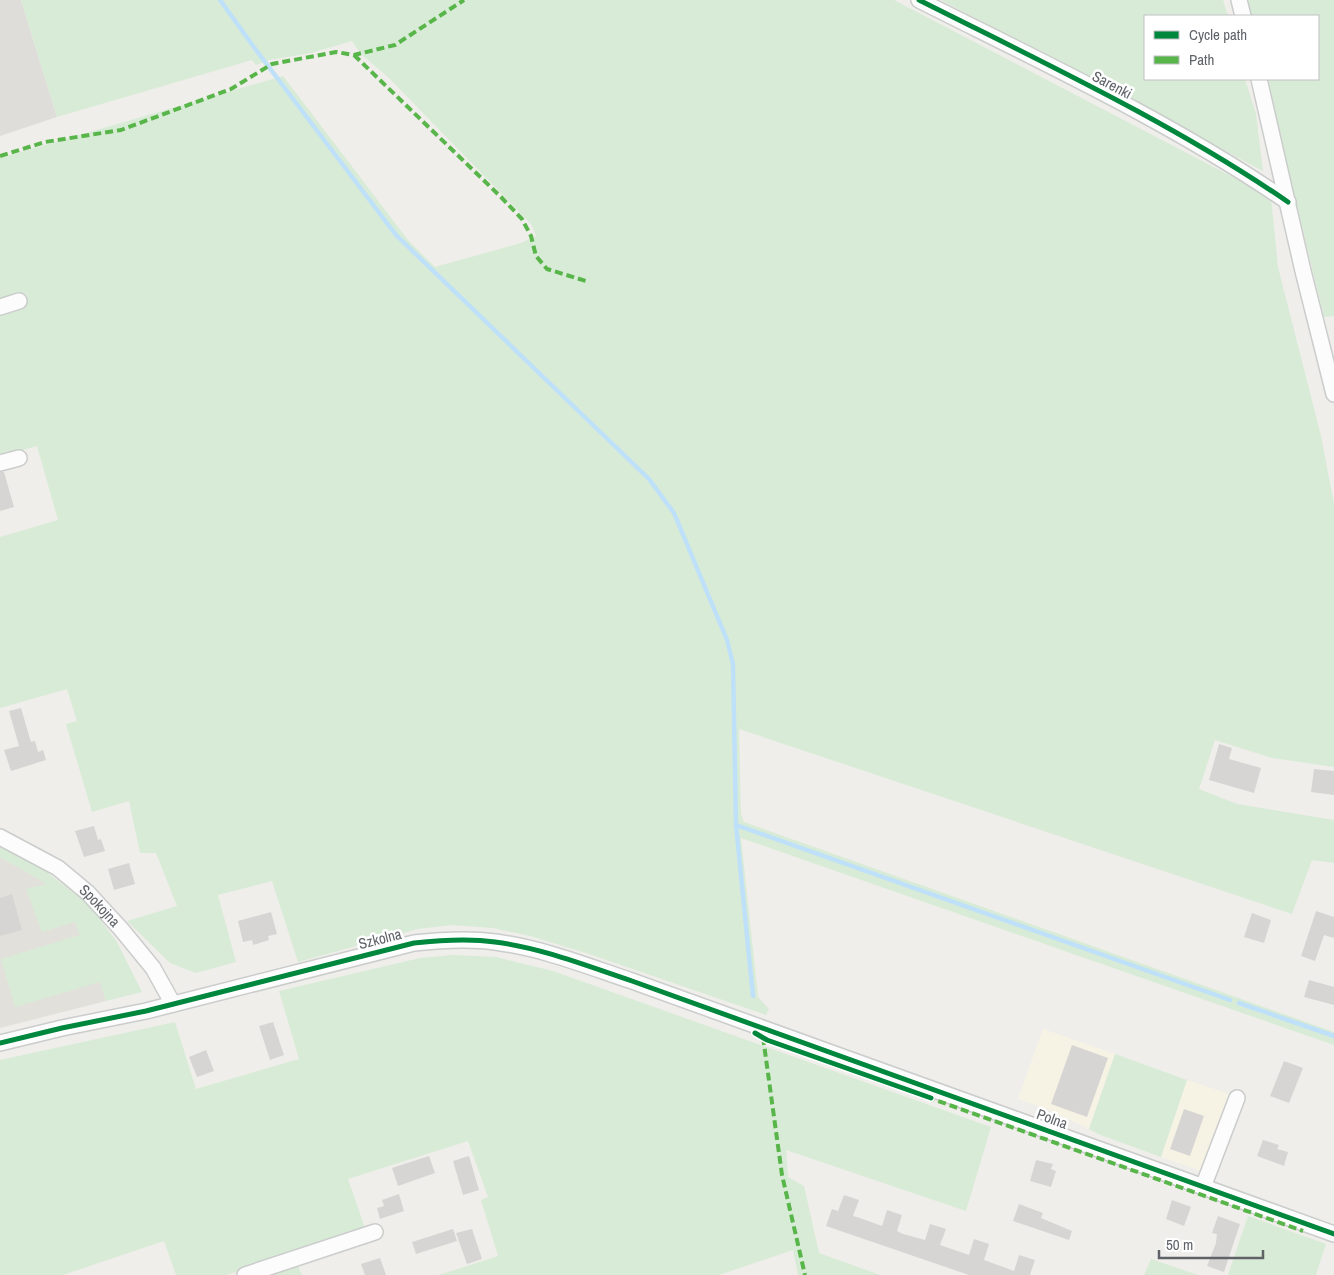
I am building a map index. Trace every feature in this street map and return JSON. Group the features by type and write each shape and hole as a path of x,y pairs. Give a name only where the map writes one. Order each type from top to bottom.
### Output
{"street":[{"name":"Sarenki","path":"919,0 1060,71 1217,155 1288,202"},
{"path":"1239,0 1243,15"},
{"path":"1259,80 1333,390"},
{"path":"0,307 20,301"},
{"path":"0,463 19,458"},
{"name":"Spokojna","path":"0,837 58,868 88,894 148,962 173,1004"},
{"name":"Szkolna","path":"0,1044 62,1028 173,1004 414,943 456,939 494,942 537,951 632,980 762,1027"},
{"name":"Polna","path":"762,1027 1334,1234"},
{"path":"1203,1187 1237,1098"},
{"path":"245,1275 375,1232"}],"shaded area":[{"path":"0,0 21,0 57,117 0,136"},
{"path":"0,857 48,884 86,934 106,1001 0,1028"},
{"path":"1043,1029 1115,1054 1089,1129 1045,1108 1018,1099"},
{"path":"1187,1080 1232,1095 1205,1172 1161,1157"}],"green space":[{"path":"21,0 894,0 1271,197 1278,267 1321,436 1334,504 1334,767 1272,758 1215,740 1199,789 1237,804 1334,820 1334,863 1312,860 1292,914 739,729 741,814 744,822 1334,1032 1334,1045 741,838 758,997 769,1009 766,1015 586,953 530,936 493,928 452,925 418,929 298,962 272,881 218,895 236,962 196,973 170,963 127,921 177,906 156,853 140,853 129,801 92,812 66,724 77,721 67,689 0,708 0,537 58,520 37,446 0,457 0,158 283,76 408,240 435,267 521,243 536,236 531,224 389,78 361,54 352,41 311,53 269,60 256,65 252,60 57,117"},
{"path":"941,0 1223,0 1228,15 1144,15 1144,80 1245,80 1256,114 1263,171"},
{"path":"1244,0 1334,0 1334,316 1324,317 1266,80 1319,80 1319,15 1249,15"},
{"path":"0,845 44,870 89,905 117,942 142,992 106,1001 100,982 15,1007 1,959 80,935 75,922 42,932 26,889 47,884 0,857"},
{"path":"453,955 496,957 553,971 991,1127 966,1211 786,1150 788,1177 804,1186 819,1253 880,1275 798,1275 793,1250 719,1275 439,1275 498,1256 481,1200 488,1197 468,1141 348,1179 365,1228 227,1275 176,1275 164,1241 63,1275 0,1275 0,1060 175,1022 196,1089 299,1059 279,991 420,958"},
{"path":"1115,1054 1187,1080 1161,1157 1089,1129"},
{"path":"1248,1216 1326,1244 1316,1275 1228,1275"},
{"path":"1151,1259 1198,1275 1144,1275"},
{"path":"298,1266 302,1275 271,1275"}],"building":[{"path":"0,472 4,472 14,507 0,511"},
{"path":"21,708 31,742 35,741 38,752 43,750 46,760 11,771 4,750 19,746 9,711"},
{"path":"1219,744 1232,748 1229,759 1261,768 1254,793 1209,780"},
{"path":"1314,769 1334,771 1334,795 1311,792"},
{"path":"94,826 98,840 101,839 105,851 84,857 75,831"},
{"path":"129,863 135,884 114,890 108,869"},
{"path":"12,894 22,930 0,936 0,898"},
{"path":"1316,911 1334,917 1334,938 1324,935 1315,961 1301,956"},
{"path":"271,912 277,934 268,936 269,940 253,945 252,940 243,942 238,921"},
{"path":"1252,913 1271,920 1264,943 1244,937"},
{"path":"1309,980 1334,987 1334,1005 1304,997"},
{"path":"273,1022 284,1055 270,1060 259,1026"},
{"path":"1072,1045 1108,1058 1087,1117 1051,1104"},
{"path":"206,1050 214,1071 197,1077 189,1057"},
{"path":"1284,1061 1303,1068 1289,1103 1270,1096"},
{"path":"1184,1109 1204,1116 1190,1156 1170,1149"},
{"path":"1263,1140 1279,1145 1277,1149 1288,1152 1284,1166 1257,1156"},
{"path":"429,1156 435,1173 398,1186 392,1168"},
{"path":"469,1156 479,1190 463,1195 453,1161"},
{"path":"1036,1160 1053,1164 1051,1169 1056,1171 1051,1187 1030,1181"},
{"path":"399,1194 404,1211 380,1219 377,1208 384,1206 382,1200"},
{"path":"844,1195 859,1200 853,1216 882,1226 887,1210 902,1215 897,1231 903,1234 925,1240 930,1224 946,1229 940,1245 969,1255 974,1239 989,1244 984,1260 1014,1271 1019,1255 1035,1260 1030,1275 969,1275 826,1226 832,1209 838,1211"},
{"path":"1172,1200 1191,1207 1184,1226 1166,1219"},
{"path":"1019,1204 1043,1213 1041,1218 1072,1231 1069,1240 1013,1221"},
{"path":"1218,1216 1240,1224 1224,1272 1207,1266 1216,1243 1217,1234 1212,1233"},
{"path":"453,1229 457,1241 416,1254 412,1242"},
{"path":"472,1229 482,1259 467,1264 456,1233"},
{"path":"380,1258 386,1275 365,1275 361,1264"}],"waterway":[{"path":"220,0 396,235 649,479 674,513 727,640 733,664 736,825 753,996"},
{"path":"736,825 1230,1000"},
{"path":"1239,1003 1334,1036"}],"marked path":[{"path":"0,156 45,142 121,130 231,89 272,64 336,52 354,55 395,45 464,0"},
{"path":"354,55 522,219 531,236 536,256 547,269 586,281"},
{"path":"763,1037 782,1175 805,1275"},
{"path":"927,1097 1303,1231"}],"cycle path":[{"path":"919,0 1154,120 1244,173 1288,202"},
{"path":"0,1043 146,1011 414,943 454,940 495,942 547,953 632,981 1334,1234"},
{"path":"755,1033 767,1040 931,1098"}]}
